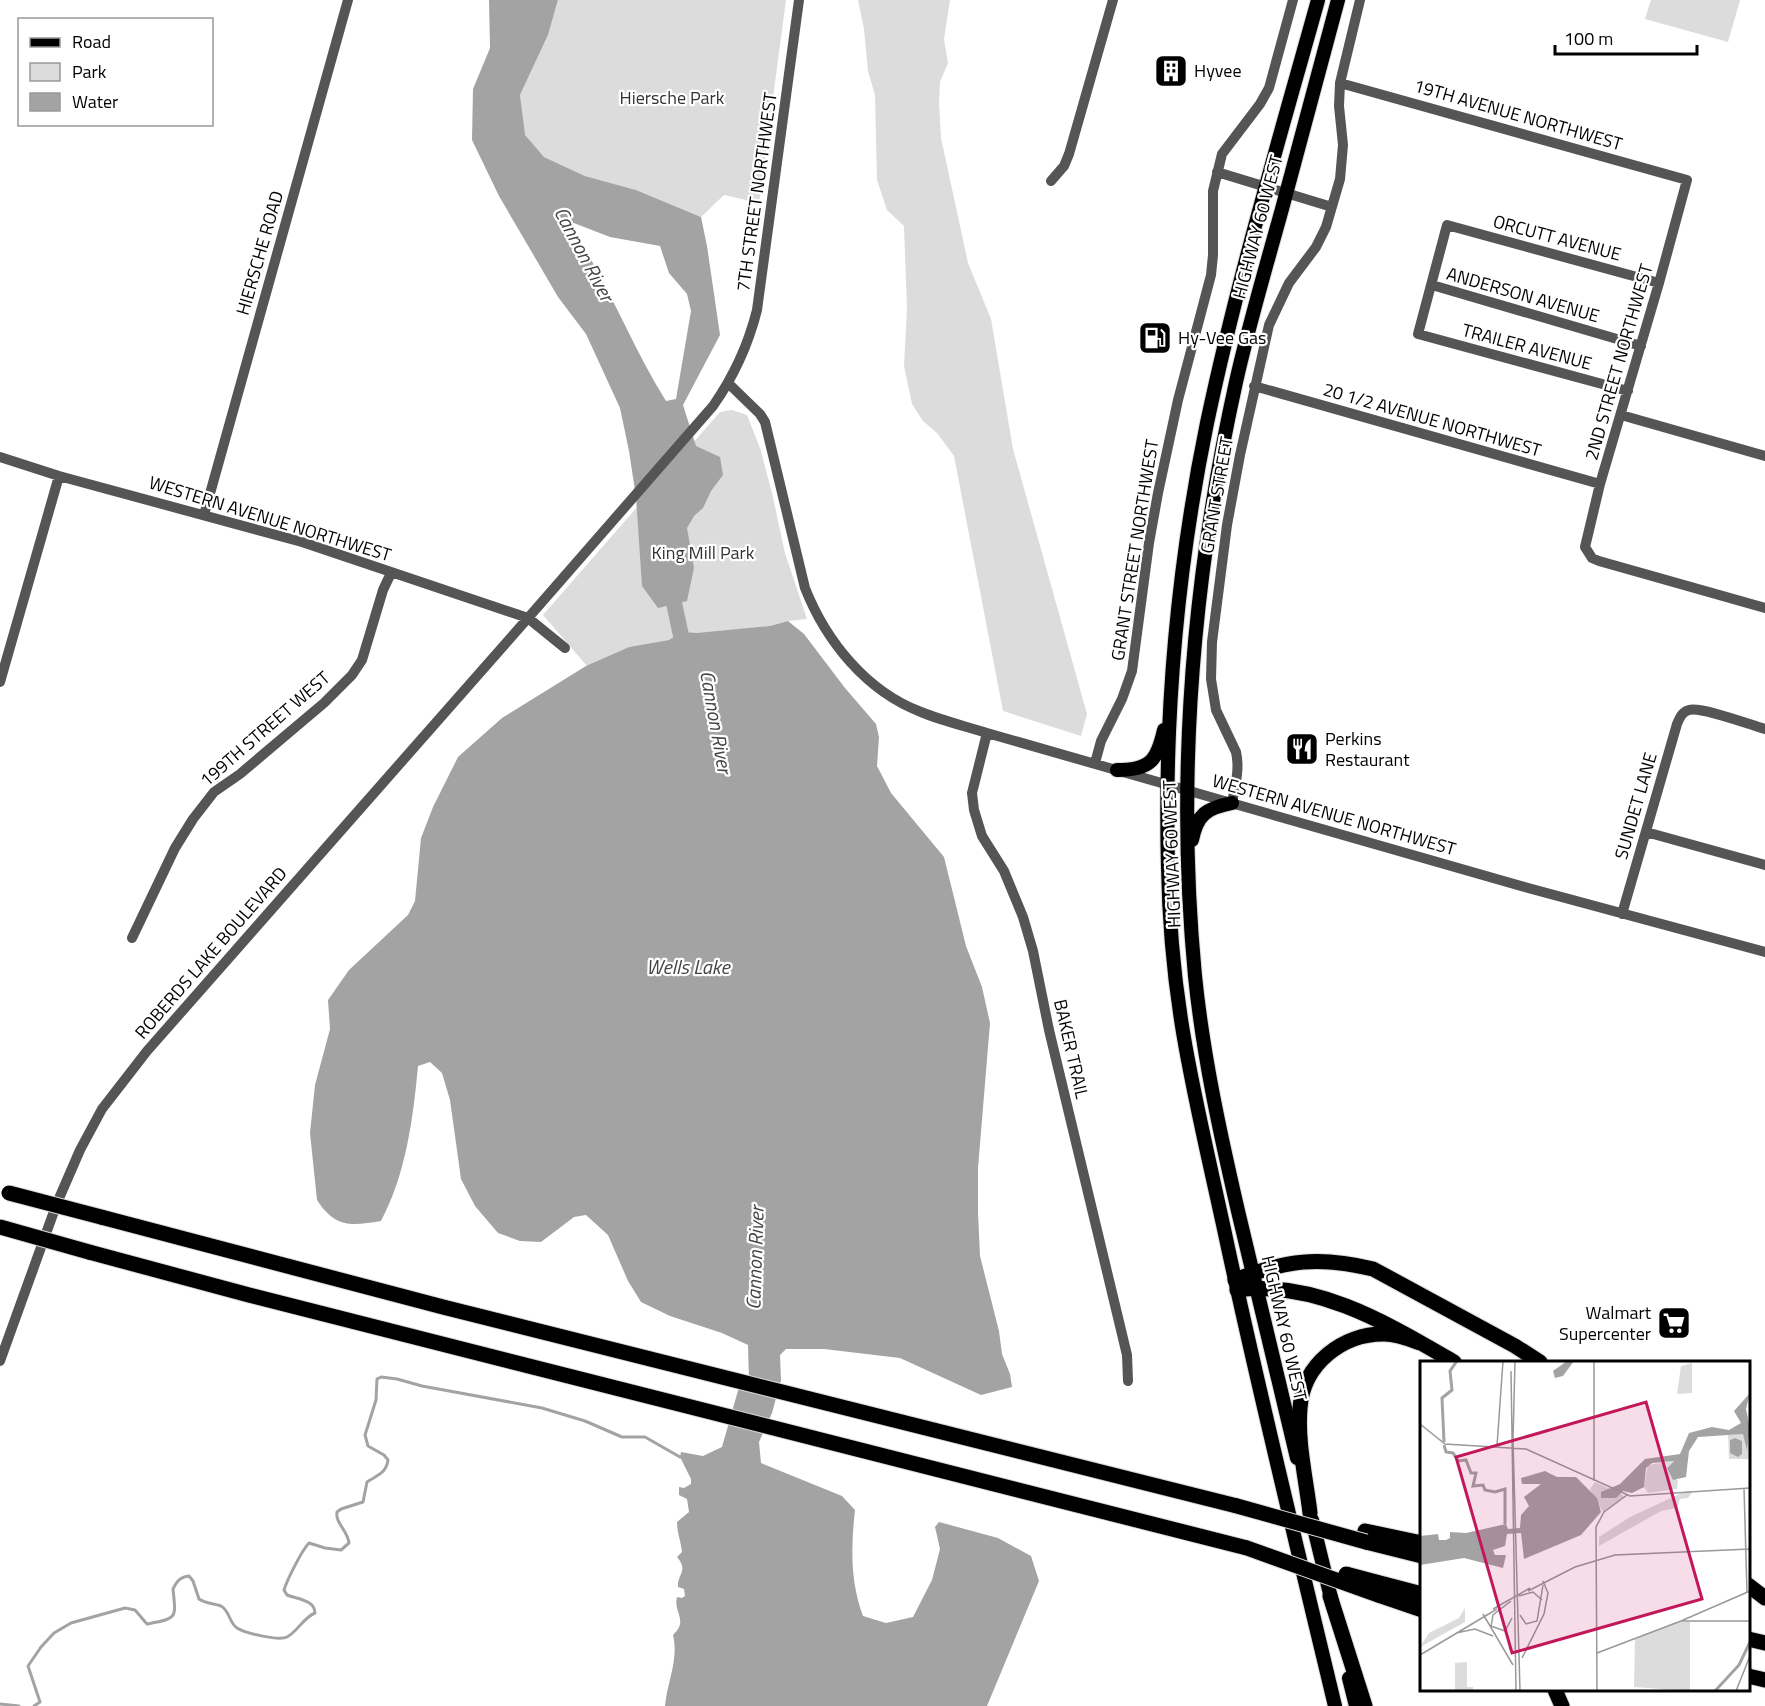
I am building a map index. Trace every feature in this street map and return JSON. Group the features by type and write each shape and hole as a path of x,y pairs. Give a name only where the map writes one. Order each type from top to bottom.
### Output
{"highway":[{"path":"4,1191 266,1261 730,1379 1365,1537 1420,1555"},
{"path":"0,1227 249,1296 1247,1548 1377,1588 1420,1609"},
{"path":"1236,1285 1254,1281 1285,1263 1325,1261 1349,1263 1373,1269 1538,1361"},
{"path":"1254,1281 1353,1308 1388,1324 1452,1361"},
{"path":"1310,1513 1299,1422 1304,1388 1312,1372 1323,1358 1352,1339 1387,1334 1420,1343"},
{"path":"1365,1537 1420,1543"},
{"path":"1750,1586 1765,1598"},
{"path":"1377,1588 1420,1593"},
{"path":"1330,1596 1365,1706"},
{"path":"1750,1639 1765,1643"},
{"path":"1750,1676 1765,1680"},
{"path":"1556,1691 1562,1706"}],"main road":[{"name":"HIGHWAY 60 WEST","path":"1318,0 1266,187 1227,336 1207,424 1191,512 1179,601 1167,785 1171,927 1182,1029 1236,1285 1335,1706"},
{"name":"HIGHWAY 60 WEST","path":"1338,0 1239,370 1218,473 1197,623 1186,790 1195,970 1205,1048 1222,1141 1356,1706"},
{"path":"1118,770 1141,768 1152,760 1162,740 1171,698"},
{"path":"1188,863 1194,830 1199,818 1217,806 1232,803"}],"street":[{"name":"HIERSCHE ROAD","path":"204,515 348,0"},
{"name":"7TH STREET NORTHWEST","path":"528,618 698,422 728,383 742,358 758,310 799,0"},
{"path":"1051,181 1064,166 1069,154 1113,0"},
{"name":"GRANT STREET NORTHWEST","path":"1095,763 1101,741 1125,693 1132,671 1149,543 1162,471 1211,275 1213,191 1216,172 1222,154 1260,104 1269,88 1293,0"},
{"name":"GRANT STREET","path":"1232,803 1238,760 1216,710 1211,664 1217,594 1227,525 1254,386 1269,325 1289,283 1316,247 1326,227 1332,207 1342,162 1340,83 1360,0"},
{"name":"19TH AVENUE NORTHWEST","path":"1340,83 1687,180"},
{"path":"1216,172 1332,207"},
{"name":"2ND STREET NORTHWEST","path":"1687,180 1600,484 1585,547 1587,553 1599,561 1765,608"},
{"name":"ORCUTT AVENUE","path":"1432,285 1446,225 1659,283"},
{"name":"TRAILER AVENUE","path":"1432,285 1418,334 1628,392"},
{"name":"ANDERSON AVENUE","path":"1432,285 1641,346"},
{"name":"WESTERN AVENUE NORTHWEST","path":"728,383 760,414 765,422 805,588 814,612 842,654 858,671 897,701 920,712 987,733 1622,914 1765,952"},
{"name":"20 1/2 AVENUE NORTHWEST","path":"1254,386 1600,484"},
{"path":"1621,415 1765,456"},
{"name":"WESTERN AVENUE NORTHWEST","path":"0,457 59,476 302,542 528,618"},
{"path":"0,682 59,476"},
{"name":"199TH STREET WEST","path":"132,938 176,848 193,819 214,792 282,739 352,675 362,660 383,590 392,573"},
{"path":"528,618 565,648"},
{"name":"ROBERDS LAKE BOULEVARD","path":"0,1361 4,1334 64,1184 90,1129 115,1091 147,1051 528,618"},
{"name":"SUNDET LANE","path":"1622,914 1681,715 1688,710 1702,710 1765,729"},
{"name":"BAKER TRAIL","path":"987,733 972,793 974,810 982,836 1005,871 1033,951 1049,1030 1117,1311 1126,1355 1128,1381"},
{"path":"1646,832 1765,866"}],"green space":[{"name":"Hiersche Park","path":"558,0 786,0 759,203 724,195 701,217 636,190 585,176 544,157 524,135 520,95 548,35"},
{"path":"858,0 950,0 944,39 948,63 940,82 941,138 968,263 991,319 1013,449 1087,714 1081,736 1003,711 954,456 937,433 923,421 912,404 904,366 907,309 904,226 887,210 877,180 875,95 868,71 864,29"},
{"path":"1651,0 1740,0 1728,42 1645,19"},
{"name":"King Mill Park","path":"732,410 747,415 760,448 785,553 807,619 770,626 697,634 681,632 669,640 629,647 587,666 543,615 720,412"}],"water":[{"path":"489,0 558,0 548,35 520,95 525,135 544,157 585,176 636,190 701,217 720,335 683,405 696,446 720,457 723,475 711,491 703,508 694,516 687,528 694,568 687,601 658,608 642,586 636,497 620,408 586,334 558,297 499,196 472,140 473,89 490,48","holes":["566,220 610,237 660,246 669,273 687,294 691,311 676,399 666,401 593,264"]},
{"name":"Wells Lake","path":"788,621 804,634 876,724 879,737 877,766 891,793 944,857 966,946 982,987 990,1023 978,1168 980,1256 999,1331 1002,1354 1010,1374 1012,1387 981,1395 900,1358 824,1349 786,1349 780,1355 781,1380 772,1413 759,1442 761,1463 842,1496 855,1510 854,1577 863,1616 886,1623 913,1617 932,1580 940,1549 935,1527 939,1522 998,1538 1031,1556 1039,1581 987,1706 665,1706 674,1662 673,1635 680,1625 677,1597 685,1596 684,1589 678,1587 682,1566 677,1557 682,1552 677,1522 689,1512 687,1499 679,1495 679,1487 684,1488 691,1484 691,1479 680,1457 681,1452 703,1456 722,1447 741,1380 749,1381 748,1345 722,1333 670,1316 641,1302 628,1281 608,1235 586,1215 574,1217 541,1242 520,1241 498,1233 475,1206 461,1179 450,1100 442,1073 430,1062 418,1066 407,1146 397,1184 381,1221 361,1224 344,1223 330,1216 317,1200 310,1133 315,1085 330,1029 328,1000 349,970 408,915 415,901 421,838 433,807 458,757 502,718 586,666 629,647 669,640 681,632 697,633 770,626"}],"waterway":[{"name":"Cannon River","path":"673,582 674,603 685,654"},
{"path":"34,1706 40,1702 28,1666 54,1633 71,1623 125,1608 135,1610 147,1624 170,1618 173,1616 175,1606 173,1589 183,1577 189,1576 193,1581 199,1599 221,1606 234,1626 254,1634 277,1638 287,1637 315,1613 312,1605 287,1595 284,1590 295,1565 309,1543 341,1550 349,1543 338,1520 337,1512 363,1502 367,1482 385,1468 388,1460 384,1455 368,1446 365,1435 376,1400 377,1379 381,1377 542,1408 585,1421 622,1437 645,1437 680,1457"},
{"path":"0,1704 19,1706"}],"place":[{"name":"Hyvee","path":"1171,71"},
{"name":"Hy-Vee Gas","path":"1155,338"},
{"name":"Perkins Restaurant","path":"1302,749"},
{"name":"Walmart Supercenter","path":"1674,1323"}]}
